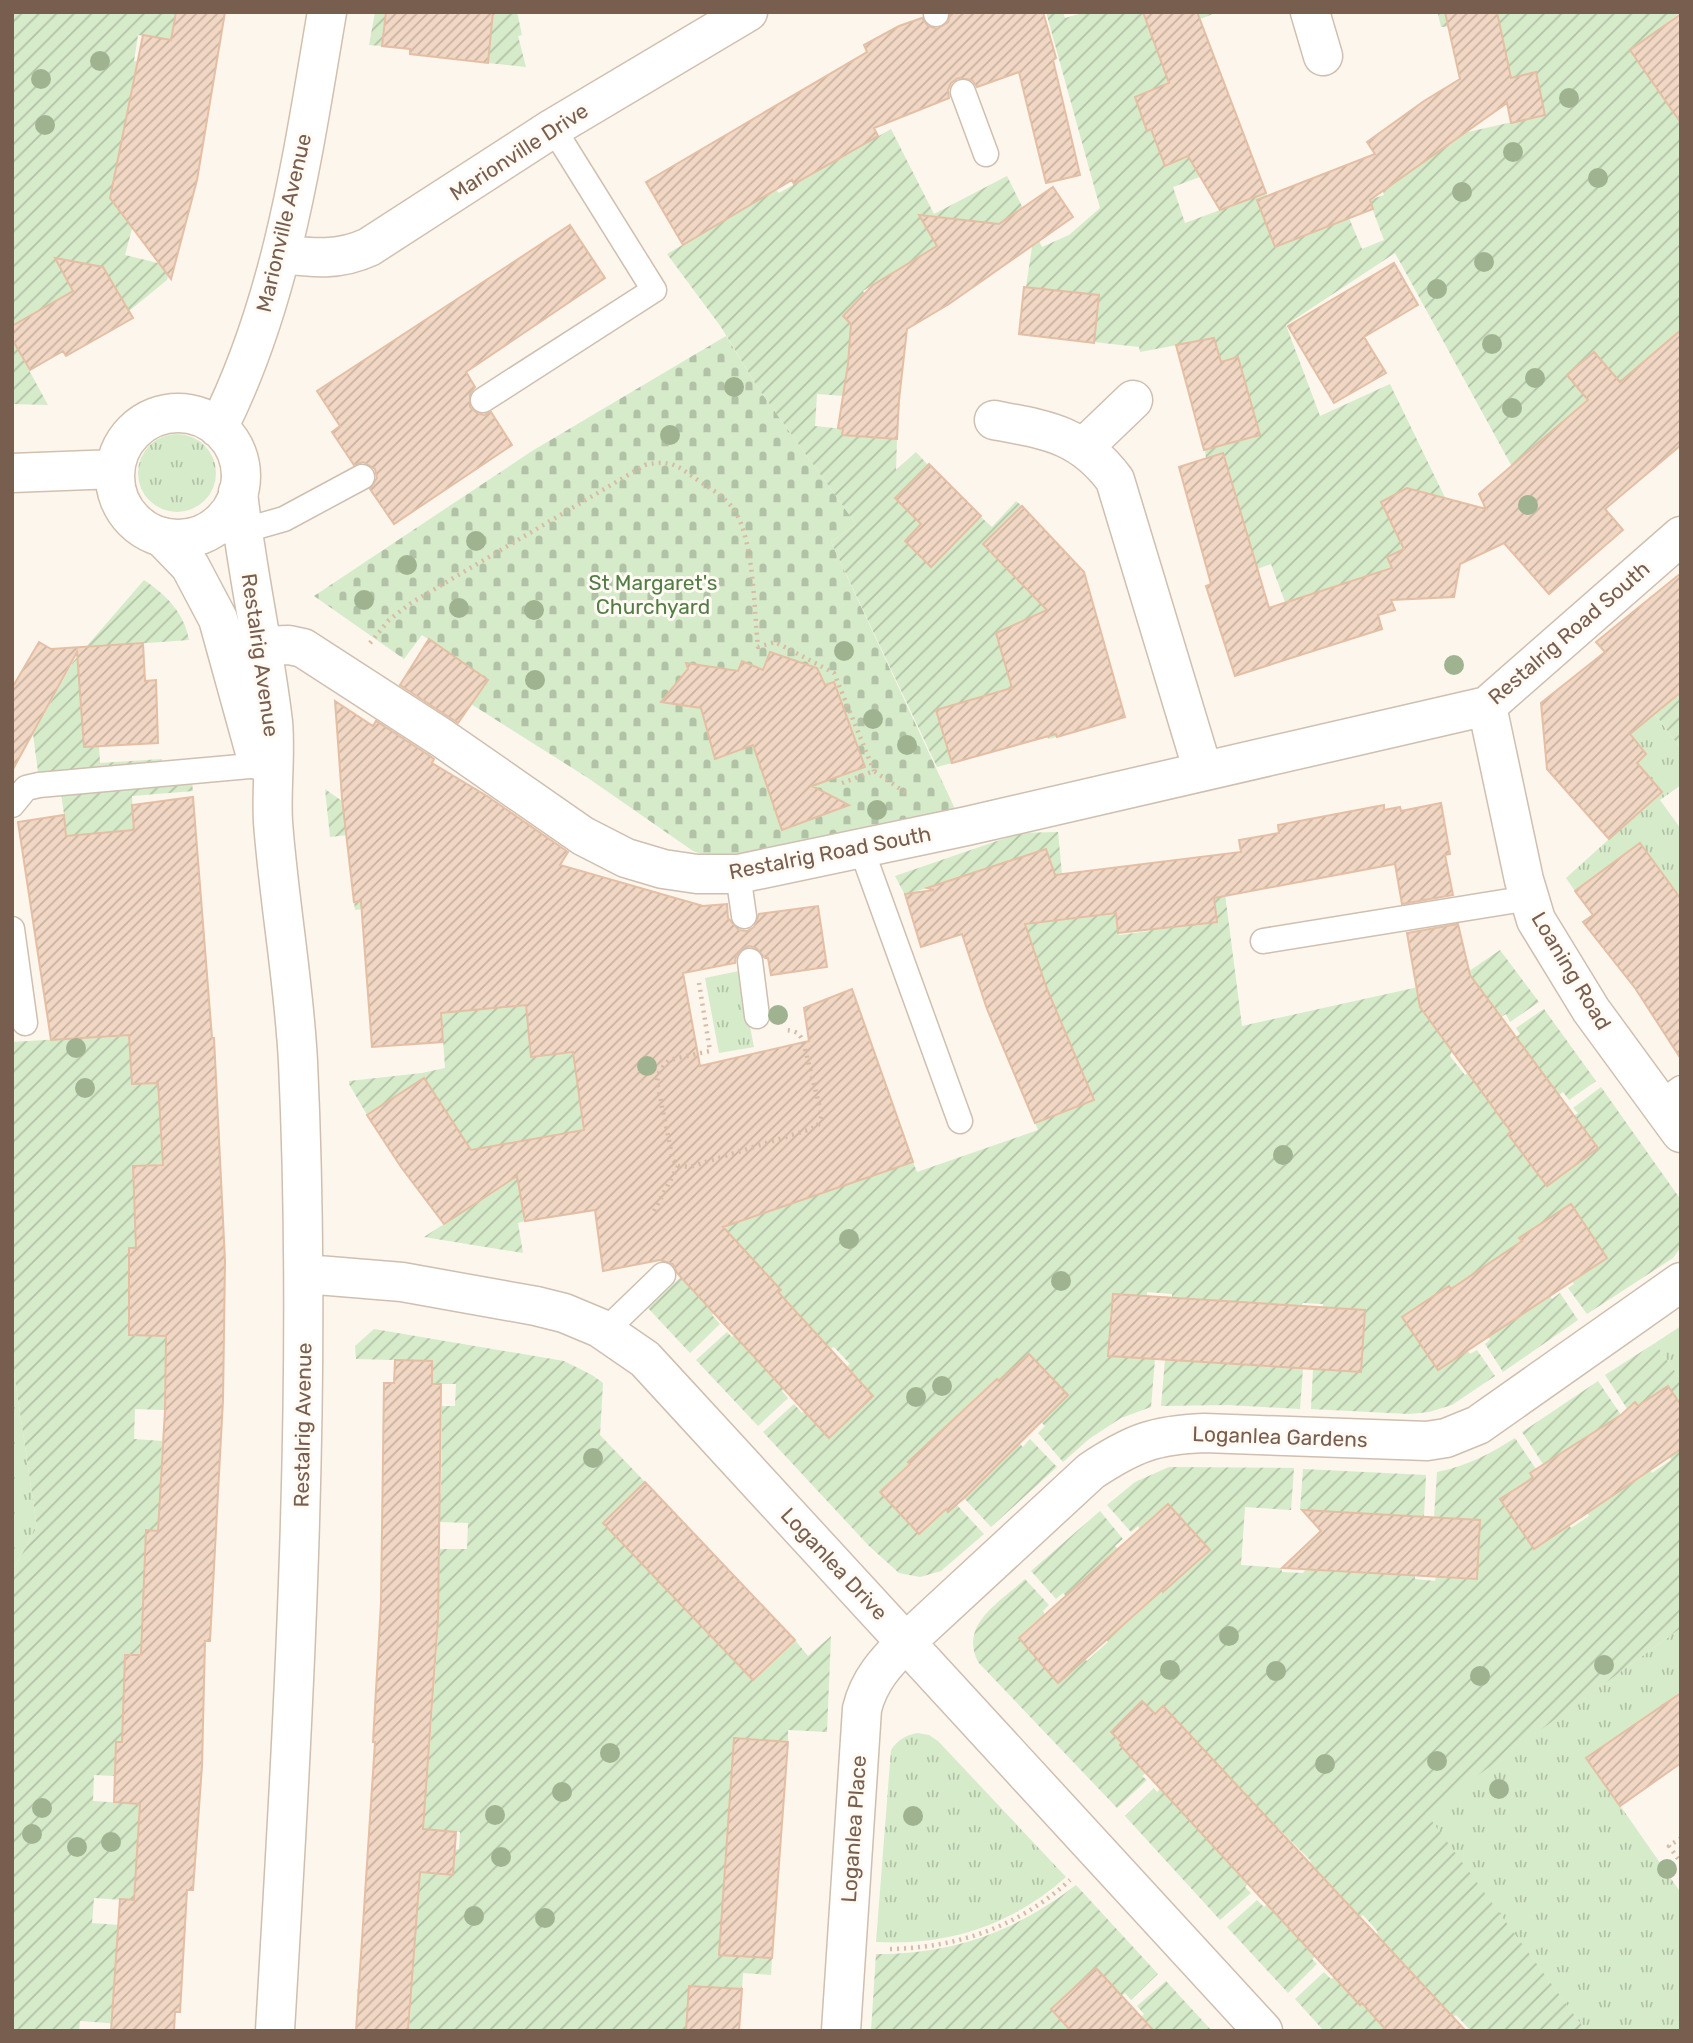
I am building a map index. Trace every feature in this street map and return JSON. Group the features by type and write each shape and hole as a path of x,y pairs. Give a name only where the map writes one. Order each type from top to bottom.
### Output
{"street":[{"name":"Marionville Avenue","path":"218,428 249,358 281,254 327,12"},
{"name":"Marionville Drive","path":"281,254 334,258 355,254 448,198 553,128 748,12"},
{"path":"1310,12 1323,56"},
{"path":"1084,447 1133,401"},
{"path":"176,412 199,416 218,428 230,441 238,457 241,474 239,492 232,508 221,522 224,532 185,539 162,537 142,528 126,513 116,492 115,469 121,447 135,429 154,417 176,412"},
{"path":"994,420 1053,432 1084,447 1101,462 1118,487 1203,771"},
{"path":"12,472 115,469"},
{"name":"Restalrig Avenue","path":"224,532 262,646 273,727 266,764"},
{"name":"Restalrig Road South","path":"262,646 289,645 303,648 601,846 640,863 674,871 738,874 1137,788 1487,706 1681,536"},
{"name":"Restalrig Avenue","path":"162,537 190,566 218,619 266,764 298,1058 305,1274 302,1498 275,2031"},
{"name":"Loaning Road","path":"1487,706 1536,920 1591,1010 1673,1109"},
{"name":"Loganlea Drive","path":"305,1274 401,1282 510,1300 564,1313 619,1339 653,1368 1264,2031"},
{"name":"Loganlea Gardens","path":"906,1642 1091,1471 1121,1451 1144,1441 1169,1435 1204,1433 1410,1441 1446,1438 1478,1425 1681,1282"},
{"name":"Loganlea Place","path":"842,2031 862,1709 866,1694 881,1668 906,1642"}],"lane":[{"path":"963,92 985,153"},
{"path":"483,400 654,290 553,128"},
{"path":"224,532 284,519 362,477"},
{"path":"12,804 26,788 39,785 266,764"},
{"path":"861,848 960,1121"},
{"path":"738,874 744,916"},
{"path":"1263,941 1529,898"},
{"path":"12,929 24,1023"},
{"path":"750,961 757,1016"},
{"path":"605,1331 663,1275"}],"path":[{"path":"345,676 389,620 411,603 645,465 660,461 677,465 724,498 736,513 747,541 758,647 775,642 834,673 874,771"},
{"path":"699,983 710,1051 669,1060 661,1069 657,1082 673,1160 678,1166 690,1167 811,1129 820,1121 821,1112 801,1035 793,1030 784,1030 763,1036 759,1032 757,1016"},
{"path":"654,1211 678,1166"},
{"path":"1681,1838 1669,1846 1681,1863"},
{"path":"847,1947 904,1948 950,1943 977,1936 1044,1903 1099,1851"}],"green space":[{"path":"12,12 176,12 171,40 138,35 134,61 213,74 136,214 125,255 170,266 167,280 129,311 107,273 12,326"},
{"path":"375,12 386,12 382,46 369,45"},
{"path":"493,12 517,12 522,35 518,36 526,67 488,63"},
{"path":"1046,12 1063,12 1065,18 1086,12 1218,12 1200,19 1204,30 1156,47 1169,83 1135,97 1147,131 1229,101 1238,119 1190,137 1205,175 1173,187 1185,223 1266,193 1270,204 1260,208 1275,247 1349,218 1362,249 1384,240 1369,200 1384,195 1383,191 1457,138 1429,98 1439,91 1468,132 1544,115 1536,73 1511,78 1499,24 1441,27 1438,14 1681,12 1630,51 1681,123 1681,330 1620,382 1567,375 1593,406 1584,472 1611,504 1606,510 1592,495 1531,531 1481,508 1522,485 1395,253 1286,325 1320,416 1390,384 1453,514 1384,507 1404,549 1387,557 1403,591 1365,577 1285,602 1271,564 1246,573 1250,544 1228,471 1206,459 1205,450 1260,435 1239,358 1221,362 1214,338 1140,352 1139,347 1094,342 1099,295 1026,287 1032,247 1013,244 1015,226 989,223 973,265 944,218 927,228 937,246 863,291 886,327 843,316 871,344 857,358 848,358 845,396 817,394 815,426 843,429 843,435 897,439 896,470 916,452 928,465 896,498 921,524 931,567 981,517 992,527 1016,501 1022,506 983,544 1046,609 1091,598 1057,737 1048,739 1013,625 996,634 1012,688 936,710 952,763 937,767 831,542 856,524 758,388 721,327 667,254 776,190 779,193 891,129 934,214 1007,176 1042,247 1069,235 1100,208"},
{"name":"St Margaret's Churchyard","path":"726,336 758,388 856,524 831,542 955,809 726,856 707,856 693,851 588,778 471,704 488,680 422,635 404,659 314,596 532,451"},
{"path":"12,339 48,405 12,404"},
{"path":"177,434 192,437 205,445 213,458 216,473 213,488 205,501 192,509 177,512 162,509 149,501 141,488 138,473 141,458 149,445 162,437"},
{"path":"144,580 173,605 183,621 189,640 92,647 82,725 84,747 99,746 100,763 162,759 162,763 38,772 33,734 73,662"},
{"path":"1681,692 1681,749 1655,714"},
{"path":"1648,705 1681,749 1681,785 1660,800 1681,829 1681,899 1575,891 1566,878 1661,792 1637,763 1646,754 1634,739 1613,735"},
{"path":"192,783 193,791 132,796 134,830 67,836 61,793"},
{"path":"325,789 366,818 410,822 421,805 442,819 437,847 444,870 452,879 463,885 492,886 505,1007 526,1005 531,1057 573,1053 594,1210 589,1211 580,1154 545,1159 541,1138 512,1143 525,1221 518,1223 523,1253 424,1237 485,1197 477,1184 487,1177 469,1149 459,1155 441,1127 450,1120 433,1093 423,1099 413,1085 367,1115 349,1084 349,1081 445,1068 434,911 426,902 355,910 354,902 412,896 410,880 423,878 420,845 406,846 404,829 330,837"},
{"path":"1058,832 1062,874 1080,917 1116,913 1119,935 1150,931 1147,909 1183,905 1186,926 1216,922 1209,856 1220,855 1242,1026 1459,978 1500,950 1539,1002 1510,1022 1506,1014 1501,1017 1479,987 1450,1056 1465,1075 1469,1072 1512,1131 1509,1134 1551,1183 1598,1148 1574,1116 1578,1113 1573,1108 1601,1087 1681,1200 1681,1247 1673,1258 1587,1314 1568,1288 1574,1284 1572,1281 1607,1258 1572,1206 1520,1238 1522,1241 1451,1289 1448,1286 1405,1321 1438,1370 1468,1351 1470,1354 1477,1350 1495,1376 1452,1405 1429,1412 1409,1414 1311,1409 1313,1369 1361,1372 1365,1311 1323,1308 1323,1304 1303,1303 1258,1365 1303,1368 1300,1409 1228,1405 1161,1406 1165,1360 1210,1362 1172,1294 1147,1292 1147,1297 1113,1294 1108,1355 1155,1359 1151,1407 1121,1418 1089,1439 1063,1462 1038,1433 1045,1426 1040,1421 1068,1395 1029,1354 975,1398 978,1401 930,1445 927,1443 881,1492 919,1534 946,1509 949,1511 956,1504 984,1534 941,1571 920,1577 899,1573 869,1546 763,1432 794,1404 829,1438 873,1396 846,1367 850,1364 834,1347 830,1349 778,1292 781,1289 765,1273 712,1315 720,1324 690,1353 648,1308 682,1276 707,1232 913,1162 917,1172 1038,1130 1035,1123 1094,1100 1047,989 1025,925 1067,911 1046,849 905,895 895,876 1020,833"},
{"path":"739,971 754,1047 719,1053 705,978"},
{"path":"1544,1009 1596,1081 1569,1100 1563,1092 1559,1095 1516,1037 1520,1034 1516,1028"},
{"path":"92,1019 150,1029 211,1025 211,1030 130,1043 132,1084 158,1083 163,1164 133,1166 134,1202 166,1247 129,1248 130,1274 225,1271 225,1280 130,1287 129,1335 166,1336 165,1397 223,1397 222,1412 135,1409 134,1439 162,1441 159,1517 211,1533 146,1530 142,1638 204,1641 203,1657 125,1655 124,1697 144,1743 117,1742 116,1763 192,1780 94,1775 93,1801 140,1804 135,1887 183,1889 182,1904 94,1898 92,1923 119,1925 148,2026 80,2021 79,2031 12,2031 12,1572 37,1527 12,1359 12,1042 94,1037"},
{"path":"1560,1293 1578,1320 1503,1372 1485,1344 1490,1340 1489,1337 1550,1296 1552,1299"},
{"path":"1681,1326 1681,1380 1655,1343"},
{"path":"374,1329 564,1361 592,1375 603,1383 600,1435 645,1482 604,1523 795,1640 808,1656 831,1636 827,1732 788,1730 788,1742 734,1738 719,1954 772,1958 771,1975 743,1973 742,1989 686,2031 409,2031 411,2008 358,2004 357,1989 411,1992 419,1887 366,1883 367,1869 452,1875 455,1850 459,1849 460,1832 423,1829 379,1742 430,1745 438,1635 383,1631 383,1618 438,1619 440,1549 467,1549 468,1523 440,1522 439,1507 389,1494 441,1494 442,1406 455,1406 456,1384 432,1384 431,1361 356,1359 355,1346"},
{"path":"727,1332 732,1337 734,1335 784,1389 782,1391 788,1398 758,1426 696,1360"},
{"path":"1655,1343 1681,1380 1681,1405 1638,1406 1628,1410 1605,1375"},
{"path":"12,1359 37,1527 12,1572"},
{"path":"1598,1381 1621,1415 1555,1463 1551,1459 1543,1464 1522,1432"},
{"path":"1515,1438 1536,1469 1530,1473 1533,1478 1501,1500 1571,1528 1589,1516 1587,1512 1650,1470 1652,1473 1681,1449 1681,1628 1426,1813 1586,2031 1471,2031 1456,2015 1453,2017 1426,1988 1387,2031 1324,2031 1295,1999 1324,1972 1331,1979 1334,1977 1361,2004 1403,1965 1376,1935 1378,1932 1363,1915 1360,1917 1311,1861 1266,1816 1223,1855 1248,1883 1245,1887 1251,1893 1220,1920 1125,1816 1154,1788 1157,1792 1160,1789 1186,1816 1162,1707 1155,1714 1142,1702 1111,1731 1122,1743 1120,1746 1146,1773 1142,1776 1147,1780 1117,1808 978,1662 974,1636 985,1615 1025,1579 1049,1605 1043,1611 1045,1615 1019,1639 1058,1682 1085,1659 1087,1661 1108,1642 1106,1639 1163,1591 1208,1548 1168,1504 1140,1529 1138,1526 1131,1532 1107,1505 1135,1482 1169,1467 1294,1468 1291,1510 1245,1507 1241,1565 1281,1568 1282,1572 1303,1573 1349,1513 1300,1510 1303,1469 1426,1475 1424,1516 1377,1514 1374,1573 1415,1576 1415,1579 1435,1581 1436,1576 1477,1579 1480,1520 1434,1517 1437,1472 1478,1459"},
{"path":"1030,1439 1057,1467 991,1527 964,1498 1018,1442 1023,1447"},
{"path":"1100,1511 1123,1539 1115,1546 1118,1549 1066,1596 1063,1593 1056,1599 1031,1571"},
{"path":"1681,1628 1681,1692 1587,1758 1681,1893 1681,2031 1586,2031 1425,1813"},
{"path":"917,1733 929,1735 938,1741 1066,1877 1024,1908 978,1929 929,1940 876,1942 891,1750 902,1739"},
{"path":"1076,1885 1158,1974 1131,2000 1125,1993 1122,1996 1095,1968 1051,2009 1071,2031 871,2031 876,1954 931,1950 982,1937 1030,1916"},
{"path":"1257,1900 1264,1907 1267,1904 1315,1956 1312,1959 1317,1964 1288,1993 1227,1927"},
{"path":"1166,1981 1212,2031 1154,2031 1141,2017 1144,2014 1137,2006"}],"building":[{"path":"176,12 225,12 197,180 171,279 110,198 143,35 171,40"},
{"path":"386,12 493,12 488,63 410,54 410,49 382,46"},
{"path":"951,12 1043,12 1056,58 1053,60 1080,175 1046,183 1019,72 977,87 972,80 958,78 951,83 949,98 874,128 878,136 794,184 792,180 683,245 646,182 867,52 864,45 899,26 922,18 928,26 937,29 948,22"},
{"path":"1143,12 1197,12 1266,193 1220,210 1188,156 1165,166 1151,129 1147,131 1135,97 1169,83"},
{"path":"1445,12 1497,12 1511,78 1536,72 1545,115 1511,123 1507,103 1370,200 1373,209 1275,247 1257,200 1375,154 1367,142 1460,79"},
{"path":"1681,14 1681,123 1630,50"},
{"path":"1053,187 1073,217 949,304 907,329 897,439 842,435 843,429 838,428 851,324 843,316 873,285 937,246 919,215 999,224"},
{"path":"570,225 605,278 466,372 475,387 470,394 470,407 484,415 491,412 512,445 394,524 370,489 377,478 375,469 363,462 354,465 332,432 340,426 317,391"},
{"path":"55,258 103,267 133,318 66,356 63,351 30,370 12,339 12,326 73,291"},
{"path":"1394,263 1418,305 1364,337 1386,373 1334,403 1288,326"},
{"path":"1024,287 1099,295 1094,343 1019,334"},
{"path":"1681,330 1681,445 1605,509 1623,530 1549,594 1504,543 1460,564 1454,597 1391,600 1395,610 1378,615 1382,629 1235,676 1206,586 1211,584 1179,467 1223,453 1269,608 1392,568 1387,557 1404,549 1381,502 1407,488 1486,509 1479,494 1588,400 1567,375 1594,352 1620,382"},
{"path":"1214,338 1221,362 1238,357 1260,435 1204,450 1176,345"},
{"path":"929,464 981,516 931,567 905,541 921,524 895,498"},
{"path":"1022,506 1084,572 1125,717 952,763 936,710 1012,688 996,633 1047,610 983,544"},
{"path":"1681,573 1681,692 1630,734 1646,754 1637,763 1662,792 1609,839 1547,769 1541,703 1605,652 1596,642"},
{"path":"429,639 488,680 458,723 400,685"},
{"path":"39,642 51,649 143,643 145,681 156,680 158,743 84,747 77,652 12,771 12,688"},
{"path":"770,652 817,668 825,685 834,682 865,767 812,786 849,805 782,830 753,745 715,759 701,708 661,702 688,669 686,663 738,671 742,661 763,670"},
{"path":"335,701 373,726 376,721 434,759 432,763 487,796 568,852 560,865 703,906 727,904 728,918 739,930 747,931 754,927 759,914 818,906 827,967 771,975 768,958 749,946 736,956 735,963 683,973 700,1066 809,1041 804,1008 852,989 913,1162 723,1227 873,1396 829,1438 677,1273 673,1264 660,1260 603,1271 595,1210 525,1221 517,1176 444,1224 401,1167 367,1115 424,1078 471,1150 584,1130 573,1052 531,1057 526,1005 441,1013 443,1042 372,1047 361,901 354,902 342,798"},
{"path":"193,797 214,1038 225,1261 223,1400 210,1641 205,1641 202,1766 193,1890 187,1890 180,2012 175,2012 174,2031 111,2031 120,1899 134,1900 140,1804 114,1802 116,1742 122,1742 125,1655 141,1655 146,1530 158,1531 165,1410 166,1336 129,1335 129,1248 136,1248 133,1166 163,1165 158,1083 132,1084 129,1035 51,1040 18,822 64,815 66,836 134,830 132,805"},
{"path":"1441,803 1450,854 1445,855 1453,895 1402,904 1395,864 1214,898 1217,922 1118,933 1116,913 1025,924 1047,989 1094,1100 1035,1123 987,1009 962,934 921,947 905,894 934,890 927,888 1046,849 1055,875 1241,852 1239,840 1279,833 1278,825 1384,805 1384,810 1400,807 1401,811"},
{"path":"1640,843 1681,899 1681,1059 1635,988 1583,922 1593,915 1575,891"},
{"path":"1458,924 1470,975 1598,1148 1547,1186 1420,1007 1407,933"},
{"path":"1571,1204 1607,1258 1438,1370 1402,1317 1449,1286 1451,1289 1522,1241 1519,1238"},
{"path":"1113,1294 1365,1310 1361,1372 1108,1356"},
{"path":"1029,1354 1068,1395 964,1498 948,1512 946,1509 919,1534 880,1492 910,1464 908,1462 997,1379 999,1381"},
{"path":"395,1360 432,1361 432,1384 441,1384 438,1619 423,1829 456,1832 453,1875 420,1872 408,2031 356,2031 375,1742 381,1603 384,1383 394,1383"},
{"path":"1668,1386 1681,1405 1681,1449 1534,1549 1500,1499 1533,1478 1530,1473 1621,1415 1635,1402 1638,1406"},
{"path":"645,1482 795,1640 753,1680 603,1523"},
{"path":"1168,1504 1210,1550 1058,1683 1019,1638"},
{"path":"1302,1510 1480,1520 1477,1579 1282,1568 1321,1531"},
{"path":"1681,1693 1681,1763 1620,1806 1586,1758"},
{"path":"1142,1701 1155,1714 1163,1706 1466,2031 1387,2031 1362,2003 1360,2005 1120,1745 1122,1743 1111,1732"},
{"path":"734,1738 788,1742 772,1958 719,1955"},
{"path":"1096,1968 1154,2031 1071,2031 1051,2009"},
{"path":"689,1986 742,1989 739,2031 686,2031"}]}
